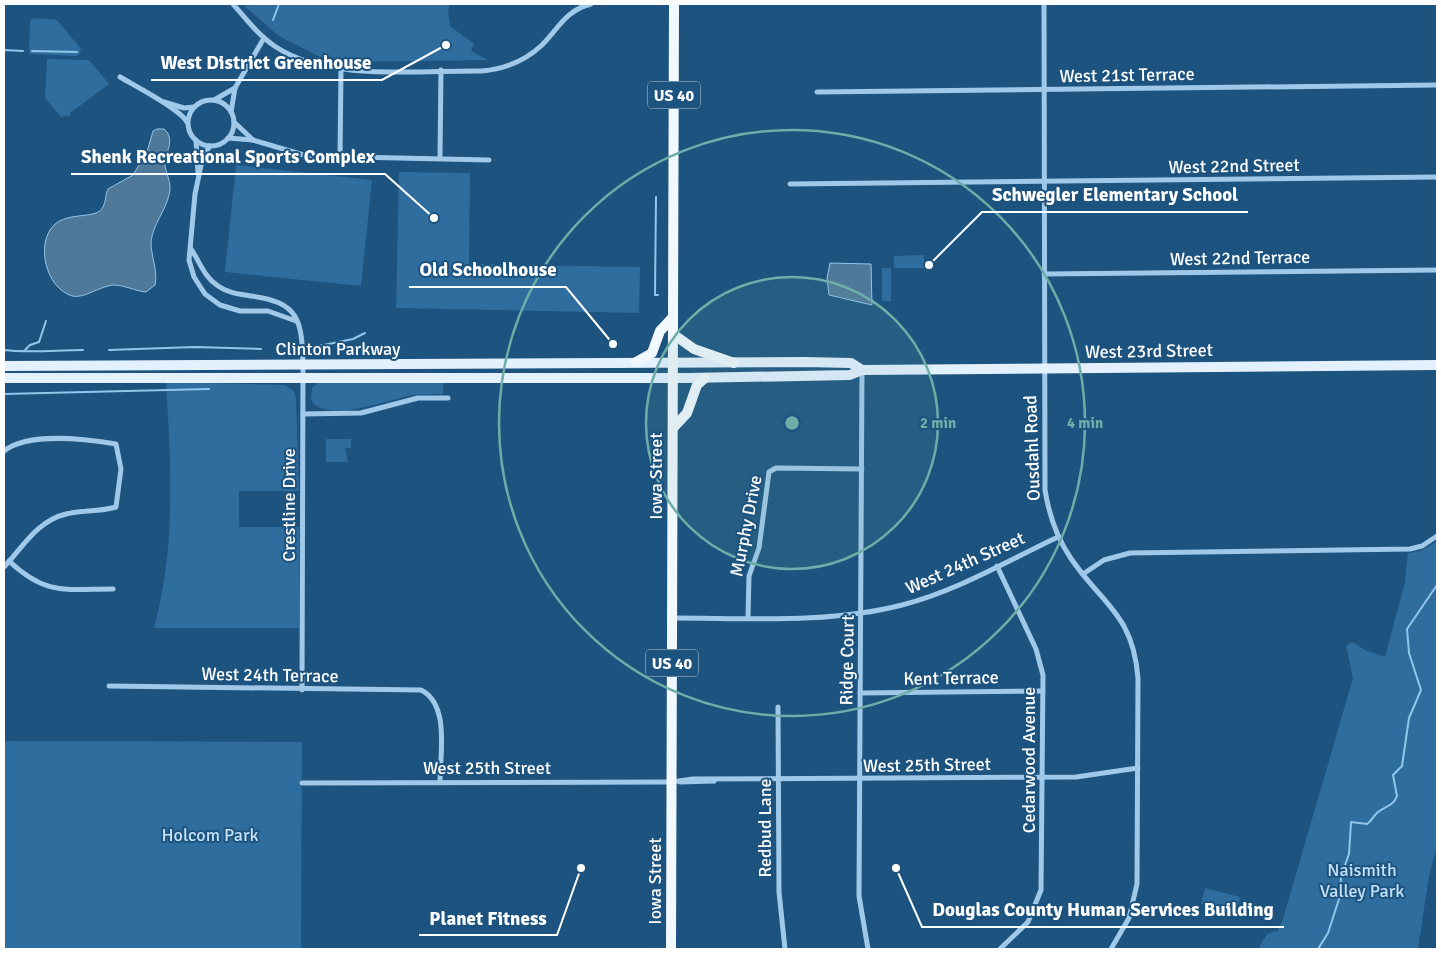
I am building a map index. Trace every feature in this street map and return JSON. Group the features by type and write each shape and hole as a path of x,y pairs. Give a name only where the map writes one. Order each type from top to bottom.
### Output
{"highway":[{"name":"Iowa Street","path":"671,949 674,4"},
{"path":"636,362 652,353 660,331 673,317"},
{"path":"673,334 687,346 734,363"},
{"path":"672,428 687,413 697,385 705,378"}],"main road":[{"name":"West 23rd Street","path":"673,362 851,363 862,370"},
{"name":"Clinton Parkway","path":"4,366 673,362"},
{"name":"West 23rd Street","path":"673,378 850,375 862,370 1437,365"},
{"name":"Clinton Parkway","path":"4,378 673,378"}],"street":[{"path":"232,4 264,38 296,58 318,66 341,70 492,70 512,65 530,55 542,45 572,12 591,4"},
{"name":"Ousdahl Road","path":"1045,5 1045,490 1050,515 1058,537 1083,574 1120,617 1133,648 1138,678 1136,894 1124,931 1111,949"},
{"path":"231,112 235,88 264,38"},
{"path":"340,158 341,70"},
{"path":"440,157 441,70"},
{"path":"120,77 183,116 188,124 190,133 196,140 210,146 217,145 228,138 234,122"},
{"name":"West 21st Terrace","path":"817,92 1437,85"},
{"path":"188,124 190,114 195,107 204,101 214,100 235,88"},
{"path":"214,100 224,104 231,112 234,122 253,140"},
{"path":"163,102 184,108 195,107"},
{"path":"228,138 253,140 290,153 340,158 440,157 489,160"},
{"path":"196,140 198,174 189,260 194,277 199,286 211,299 229,309 268,311 296,321"},
{"path":"198,174 203,156 210,146"},
{"name":"West 22nd Street","path":"790,184 1437,177"},
{"name":"Crestline Drive","path":"191,249 203,272 217,286 232,293 281,302 294,311 302,339 302,690"},
{"name":"West 22nd Terrace","path":"1044,274 1437,270"},
{"name":"Ridge Court","path":"862,370 860,904 868,949"},
{"path":"303,414 361,413 418,398 448,398"},
{"path":"4,451 17,443 30,440 93,440 116,444 120,469 120,490 116,507 101,512 66,514 51,519 31,535 4,567"},
{"name":"Murphy Drive","path":"748,618 749,576 759,548 769,472 776,468 862,469"},
{"name":"West 24th Street","path":"672,618 821,617 861,613 919,600 1058,537"},
{"path":"1083,574 1104,560 1130,553 1410,549 1422,546 1436,537"},
{"path":"9,561 31,580 44,587 60,590 114,589"},
{"name":"Cedarwood Avenue","path":"996,566 1040,659 1043,675 1041,890 1028,922 1000,949"},
{"name":"West 24th Terrace","path":"109,686 302,690 417,689 430,695 437,704 440,714 440,782"},
{"name":"Kent Terrace","path":"860,693 1043,691"},
{"name":"Redbud Lane","path":"778,707 779,892 785,949"},
{"name":"West 25th Street","path":"302,782 672,782 685,779 715,781 1043,777 1095,776 1138,768"}],"green space":[{"path":"242,4 451,4 448,10 450,26 474,44 471,51 488,60 354,62 320,57 279,36"},
{"path":"34,18 57,20 81,49 80,54 76,56 29,54 30,21"},
{"path":"47,59 89,60 109,84 70,113 70,116 61,117 45,98"},
{"path":"236,165 372,180 361,286 225,272"},
{"path":"399,172 470,173 469,264 640,267 639,313 396,308"},
{"path":"924,255 924,268 894,268 894,256"},
{"path":"882,268 891,268 891,301 882,301"},
{"path":"443,381 443,394 409,396 357,409 328,410 318,406 311,399 312,388 319,382"},
{"path":"166,382 285,385 294,391 296,398 299,491 239,491 239,527 299,527 299,628 154,628 166,568 169,537 170,475"},
{"path":"326,439 351,439 351,448 345,448 348,462 326,462"},
{"name":"Naismith Valley Park","path":"1437,541 1437,846 1429,876 1418,949 1258,949 1267,934 1277,932 1283,919 1353,678 1346,646 1352,642 1365,650 1385,657 1405,582 1408,553 1420,551"},
{"name":"Holcom Park","path":"4,741 302,742 301,949 4,949"},
{"path":"1205,888 1240,897 1236,913 1201,904"}],"shaded area":[{"path":"164,129 170,140 165,165 170,190 154,229 151,242 156,274 155,285 146,292 113,285 82,296 72,296 56,284 46,265 44,254 48,233 54,225 67,218 100,211 104,205 108,189 133,175 147,152 153,131"},
{"path":"830,263 871,264 872,305 829,295 827,278"}],"waterway":[{"path":"273,20 279,4"},
{"path":"4,50 23,51"},
{"path":"32,51 77,52"},
{"path":"656,197 655,295 658,295"},
{"path":"25,350 30,345 39,342 46,321"},
{"path":"309,348 353,339 365,333"},
{"path":"109,350 195,347 261,349"},
{"path":"4,350 83,350"},
{"path":"4,394 209,389"},
{"path":"1318,949 1328,933 1340,896 1341,876 1349,854 1351,822 1367,824 1378,812 1392,804 1397,796 1393,775 1402,766 1409,718 1421,690 1409,653 1407,629 1437,585"}],"place":[{"name":"West District Greenhouse","path":"446,45"},
{"name":"Shenk Recreational Sports Complex","path":"434,218"},
{"name":"Schwegler Elementary School","path":"929,265"},
{"name":"Old Schoolhouse","path":"613,344"},
{"name":"Planet Fitness","path":"581,868"},
{"name":"Douglas County Human Services Building","path":"896,868"}]}
